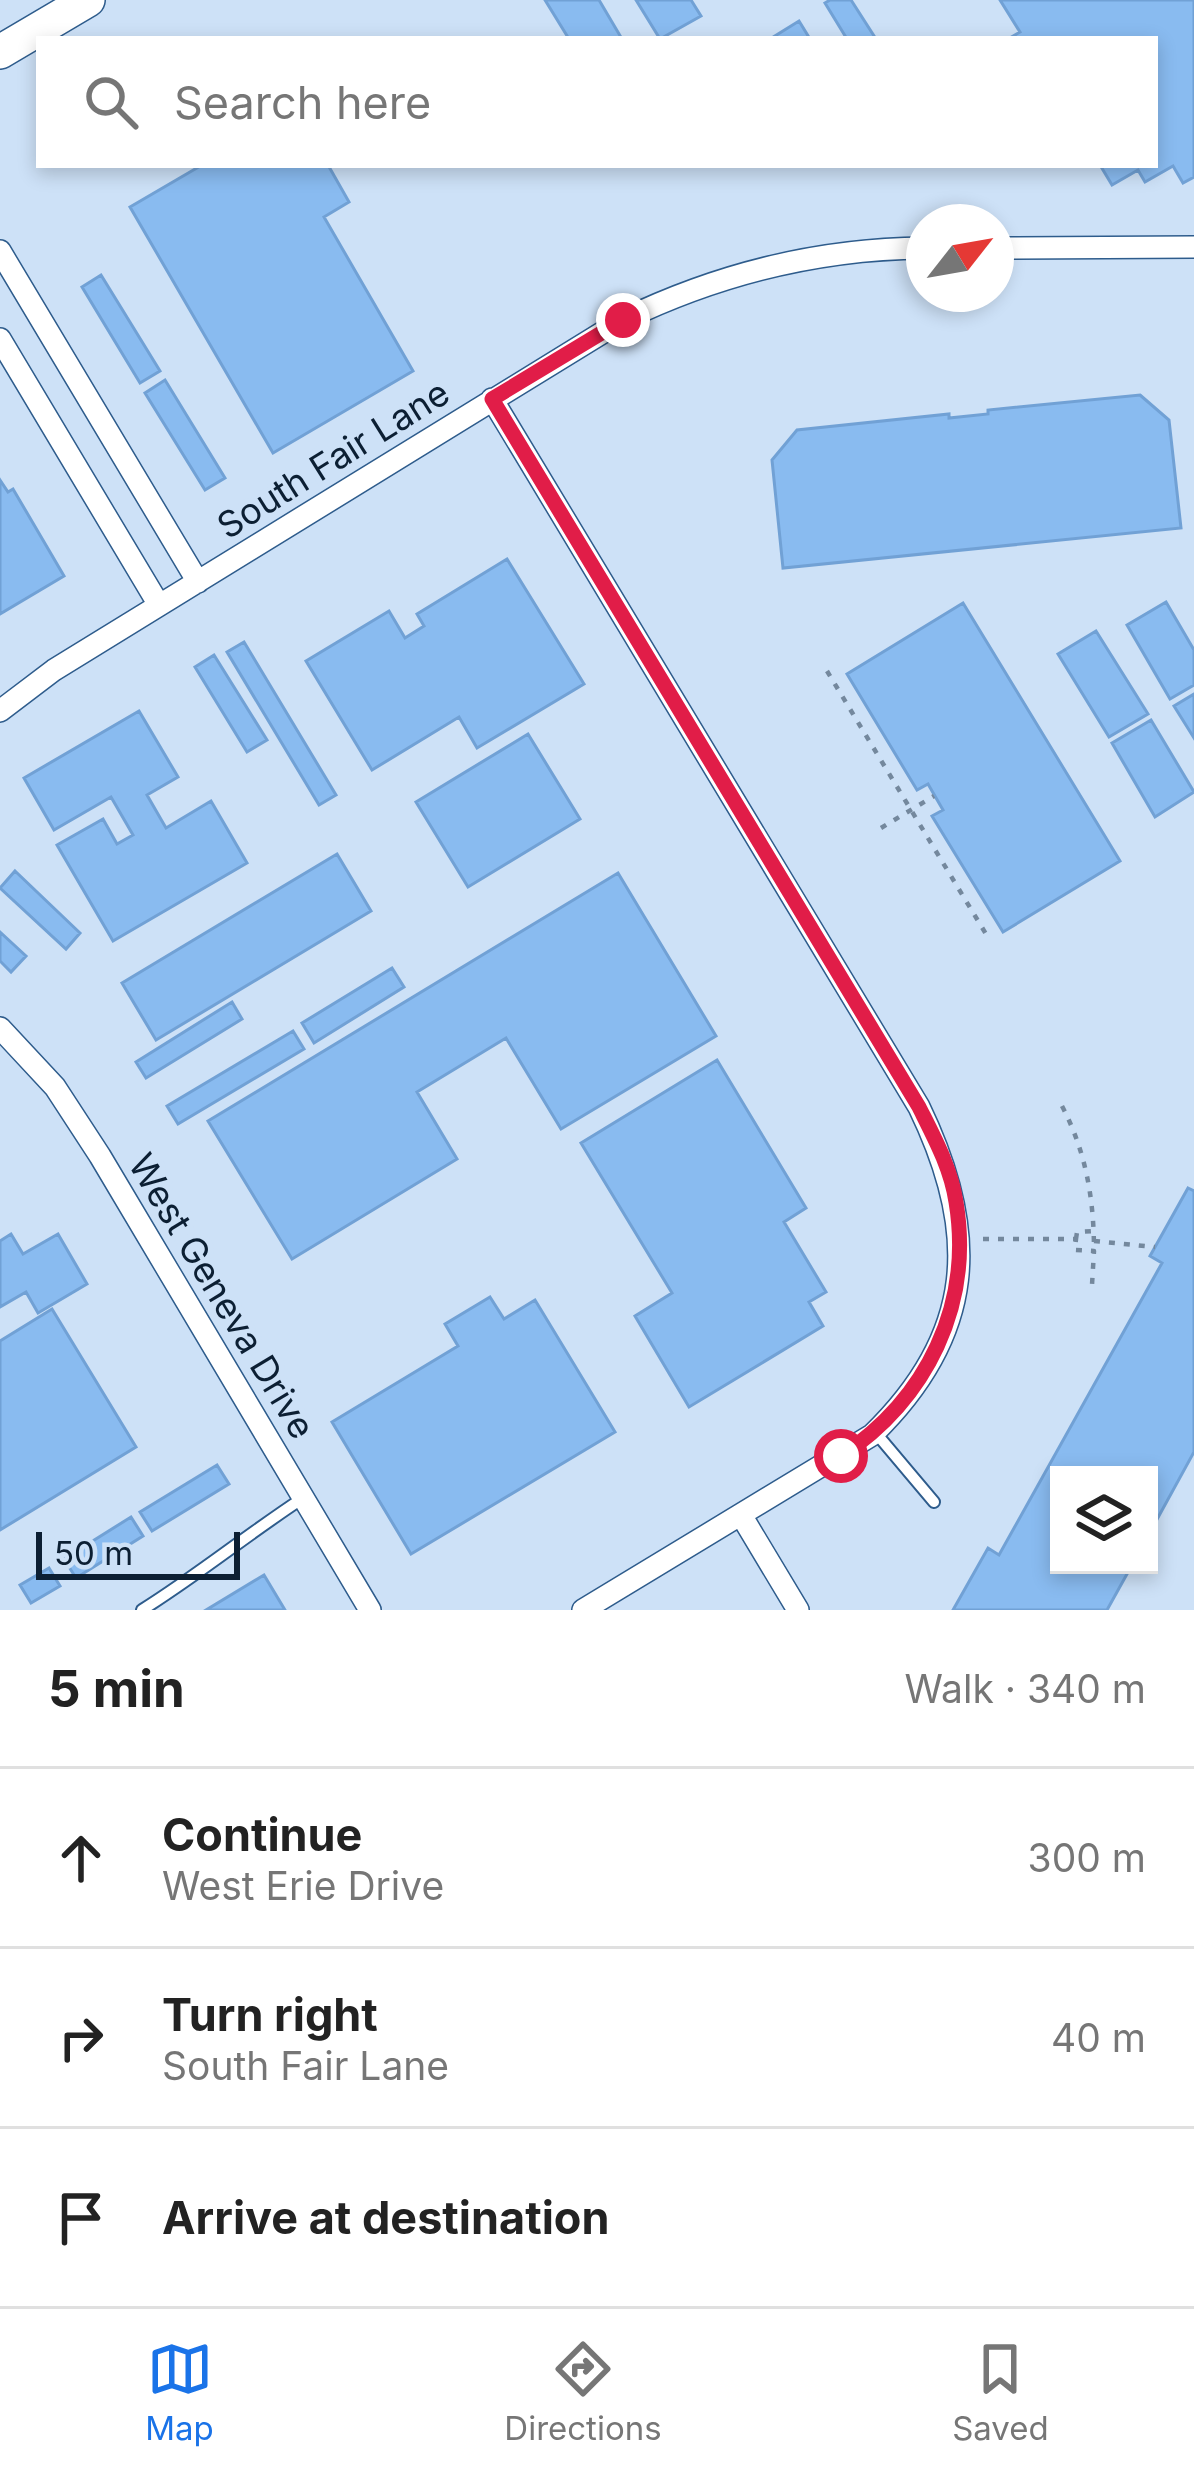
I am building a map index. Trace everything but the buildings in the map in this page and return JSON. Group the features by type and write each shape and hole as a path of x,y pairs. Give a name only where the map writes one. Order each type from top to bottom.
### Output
{"main road":[{"path":"0,52 88,0"}],"street":[{"name":"South Fair Lane","path":"0,711 54,670 589,338 669,298 761,266 906,248"},
{"path":"1014,248 1194,248"},
{"path":"0,251 198,582"},
{"path":"0,339 159,605"},
{"path":"492,399 919,1107 956,1198 955,1294 944,1332 902,1406 875,1432 583,1610"},
{"name":"West Geneva Drive","path":"0,1028 55,1087 100,1156 370,1610"},
{"path":"741,1515 798,1610"}],"lane":[{"path":"875,1432 934,1502"},
{"path":"142,1610 304,1498"}],"path":[{"path":"827,670 989,939"},
{"path":"880,828 934,796"},
{"path":"1062,1106 1084,1160 1094,1231 1092,1285"},
{"path":"1094,1231 1077,1232 1075,1250 1094,1251"},
{"path":"959,1239 1076,1239"},
{"path":"1094,1241 1155,1247"}],"route":[{"path":"623,320 492,399 919,1107 956,1198 961,1253 944,1332 902,1406 841,1456"}]}
